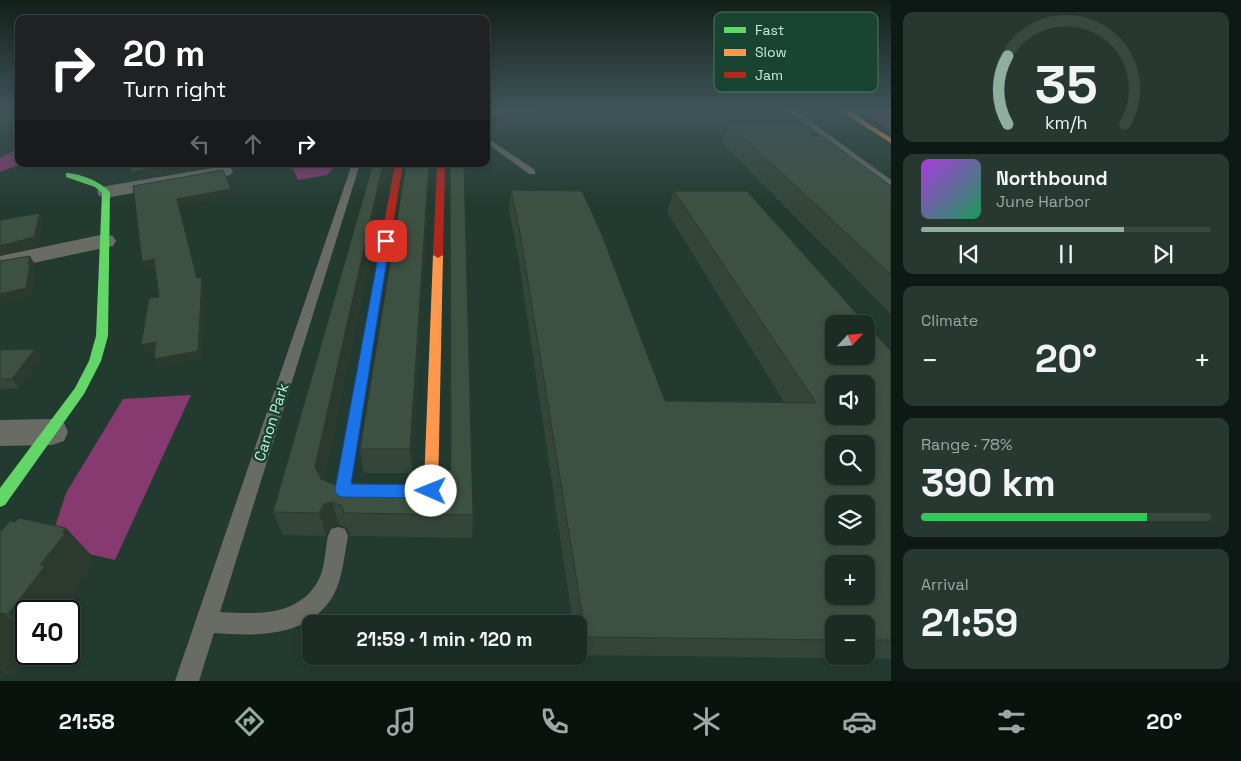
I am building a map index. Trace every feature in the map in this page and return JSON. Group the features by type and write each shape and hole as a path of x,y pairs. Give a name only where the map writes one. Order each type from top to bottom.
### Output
{"main road":[{"path":"398,167 342,490 431,491 441,167"},
{"path":"0,500 52,432 80,391 98,353 102,336 106,192 98,186 69,175"}],"street":[{"path":"106,192 224,171"},
{"path":"0,263 105,241"},
{"path":"0,434 52,432"}],"lane":[{"path":"490,142 532,172"},
{"path":"832,142 891,184"},
{"path":"826,151 844,151"},
{"name":"Canon Park","path":"187,681 355,167"},
{"path":"206,622 257,625 283,622 308,610 326,588 338,536"}],"shaded area":[{"path":"15,150 15,166 0,172 0,158"},
{"path":"285,167 334,167 327,175 298,180 293,169"},
{"path":"191,395 115,560 49,545 66,493 123,399"}],"building":[{"path":"748,142 830,142 891,186 891,275"},
{"path":"130,167 161,167 131,172"},
{"path":"372,167 382,167 315,467 321,479 335,485 430,485 445,480 451,468 450,167 464,167 473,515 344,513 341,505 332,502 324,504 319,513 273,512"},
{"path":"406,167 429,167 410,449 360,449"},
{"path":"223,170 231,189 177,199 197,278 202,277 198,351 154,359 156,342 141,345 149,298 159,297 154,259 142,262 133,186"},
{"path":"511,190 582,191 602,235 665,401 816,403 674,191 747,191 858,315 825,315 825,365 875,365 875,334 891,351 891,640 875,640 875,615 825,615 825,640 587,637 587,615 582,615 520,233"},
{"path":"40,213 34,237 0,246 0,220"},
{"path":"30,256 26,288 0,294 0,261"},
{"path":"35,349 12,379 0,379 0,350"},
{"path":"19,518 66,528 62,533 65,534 40,565 45,566 19,600 15,600 15,605 8,614 2,613 0,615 0,532 10,521 15,522"}],"traffic: fast":[{"path":"0,500 80,391 95,361 102,336 106,192 98,185 69,175"}],"traffic: slow":[{"path":"344,479 342,491 431,491 438,255"}],"traffic: jam":[{"path":"344,479 398,167"},
{"path":"438,255 441,167"}],"route":[{"path":"386,241 342,490 431,491"}]}
